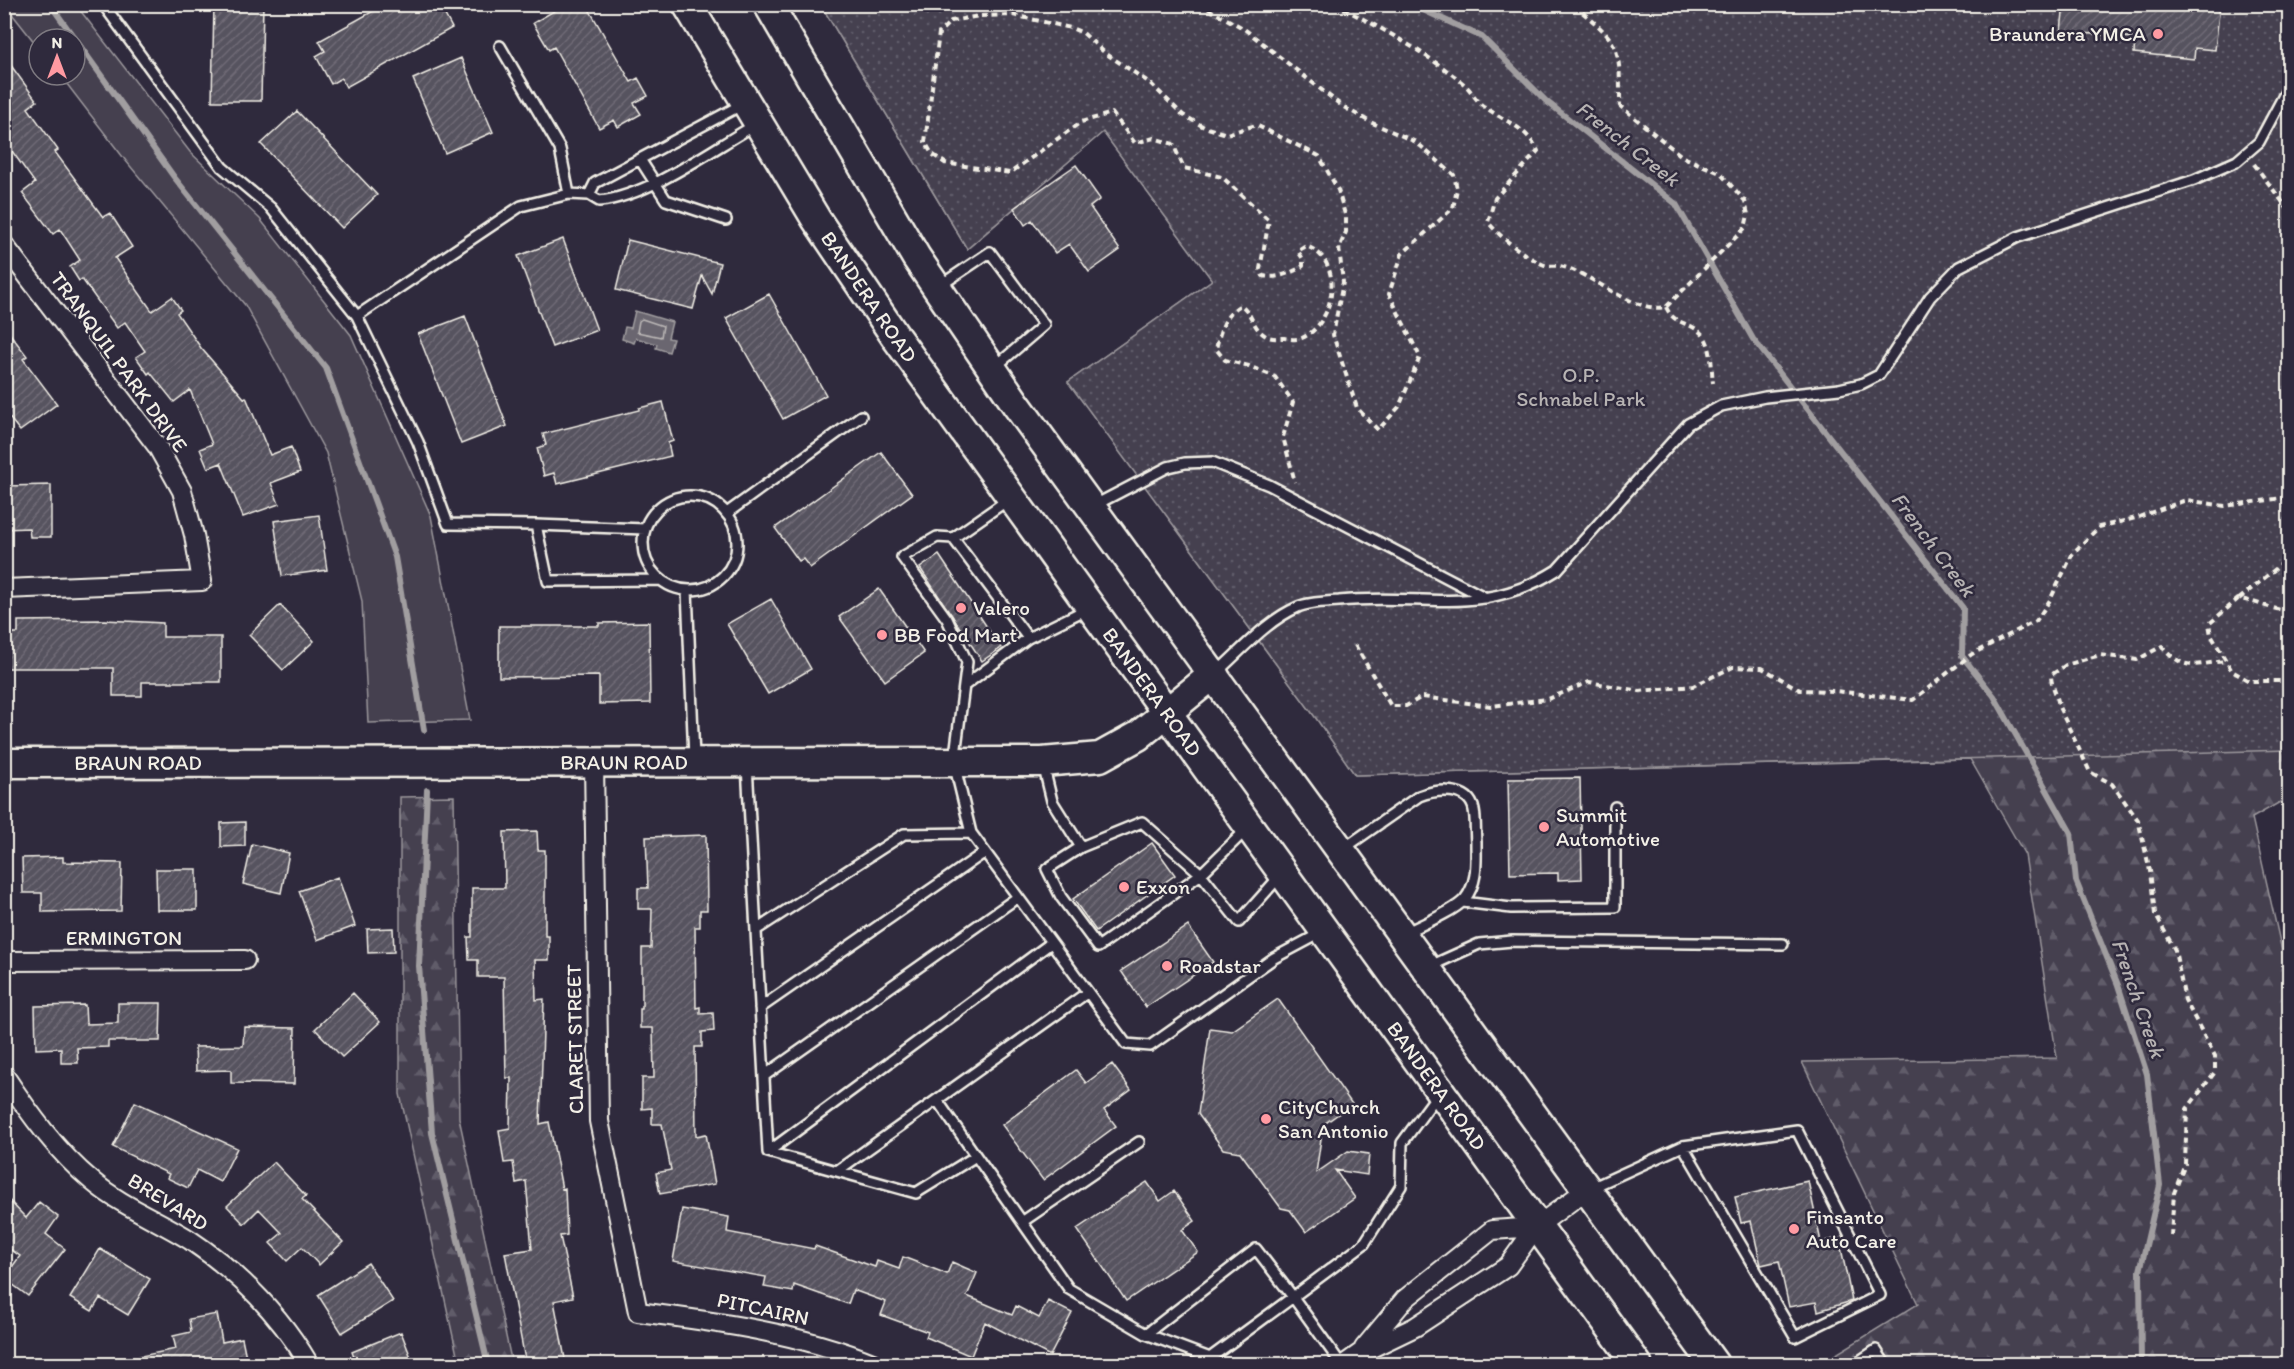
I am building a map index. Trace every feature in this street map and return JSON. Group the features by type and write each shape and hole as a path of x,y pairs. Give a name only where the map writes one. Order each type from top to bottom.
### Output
{"main road":[{"name":"BANDERA ROAD","path":"687,4 751,113 829,238 1011,498 1637,1365"},
{"path":"768,4 916,257 992,370 1714,1365"},
{"name":"BRAUN ROAD","path":"4,763 1042,762 1100,757 1138,736 1214,674"}],"street":[{"name":"TRANQUIL PARK DRIVE","path":"4,245 157,446 182,491 194,535 202,581 4,589"},
{"name":"CLARET STREET","path":"594,761 599,1121 638,1312"},
{"name":"ERMINGTON","path":"4,962 245,960"},
{"name":"BREVARD","path":"4,1076 56,1146 92,1182 218,1260 244,1283 293,1337 309,1365"},
{"path":"1348,1361 1415,1327 1508,1266 1536,1227 1587,1190"},
{"path":"1348,1361 1405,1299 1492,1230 1536,1227"},
{"name":"PITCAIRN","path":"638,1312 710,1320 779,1333 846,1353 875,1365"}],"lane":[{"path":"103,4 222,167 271,208 357,316 418,442 448,524 645,529"},
{"path":"500,46 560,149 568,194"},
{"path":"1214,674 1275,619 1300,605 1354,599 1466,601 1504,596 1534,584 1557,570 1651,462 1688,424 1721,406 1765,397 1839,389 1861,384 1880,375 1930,297 1959,267 2018,237 2194,180 2237,161 2259,142 2289,84"},
{"path":"357,316 521,206 568,194 589,195 599,201 620,199 654,183 751,113"},
{"path":"589,195 595,183 751,113"},
{"path":"641,161 666,200 726,220"},
{"path":"936,288 990,252 1044,325 992,370"},
{"path":"727,513 861,417"},
{"path":"1091,507 1168,467 1185,463 1212,462 1269,485 1486,598"},
{"path":"536,525 548,581 661,579 687,590 702,588 717,582 728,571 735,558 738,542 735,527 727,513 703,497 674,498 662,505 652,516 645,529 645,556 661,579"},
{"path":"1011,498 953,538 937,537 902,557 947,619 967,662 954,762 971,833 1126,1044 1150,1046 1274,958 1324,932"},
{"path":"953,538 1029,638"},
{"path":"687,590 694,761"},
{"path":"964,686 1029,638 1090,608"},
{"path":"747,762 768,1152"},
{"path":"1042,762 1052,801 1081,847"},
{"path":"1341,850 1419,796 1432,791 1451,791 1465,796 1474,807 1477,869 1473,887 1463,902 1402,935"},
{"path":"1463,902 1511,908 1615,907 1615,807"},
{"path":"1248,828 1201,874 1098,947 1061,897 1047,869 1081,847 1142,822 1201,874 1239,922 1281,874"},
{"path":"756,930 904,834 971,833"},
{"path":"760,1008 985,852"},
{"path":"764,1076 1018,897"},
{"path":"1426,968 1479,944 1512,941 1783,944"},
{"path":"768,1152 1051,943"},
{"path":"837,1171 1088,992"},
{"path":"937,1100 1069,1289 1146,1334 1210,1358 1365,1244 1401,1186 1402,1143 1439,1092"},
{"path":"1587,1190 1683,1146 1797,1130 1880,1295 1795,1337 1683,1146"},
{"path":"1022,1222 1139,1142"},
{"path":"768,1152 916,1193 976,1156"},
{"path":"1146,1334 1257,1249 1293,1297 1348,1361"},
{"path":"1855,1365 1876,1350 1885,1365"}],"path":[{"path":"1199,4 1243,28 1342,106 1370,122 1416,142 1454,175 1457,189 1453,208 1402,254 1389,294 1420,357 1399,407 1378,430 1357,408 1333,335 1343,282 1339,248 1346,232 1346,218 1338,190 1319,156 1256,125 1227,134 1204,127 1183,115 1150,83 1105,52 1083,33 1071,28 1013,15 979,16 951,21 939,33 925,142 932,154 945,163 1010,173 1081,122 1112,113 1135,143 1154,138 1173,144 1184,168 1222,177 1269,220 1260,269 1263,276 1272,278 1304,266 1304,259 1298,251 1306,246 1318,250 1326,261 1332,283 1329,307 1318,327 1301,339 1269,337 1254,326 1247,310 1241,305 1232,309 1221,326 1216,349 1225,360 1249,366 1275,377 1293,402 1283,437 1301,502"},
{"path":"1334,4 1394,35 1465,85 1482,105 1510,121 1532,139 1538,151 1495,198 1488,222 1500,237 1544,266 1560,266 1640,305 1655,309 1666,307 1745,228 1748,214 1745,201 1720,173 1683,158 1620,106 1620,57 1605,31 1572,4"},
{"path":"2245,155 2266,178 2289,212"},
{"path":"1666,307 1671,318 1699,331 1705,339 1713,383"},
{"path":"1355,645 1391,706 1406,706 1422,698 1491,706 1548,699 1589,682 1640,691 1693,687 1733,667 1762,668 1800,690 1836,691 1913,700 1972,654 2036,621 2050,600 2073,553 2099,527 2136,518 2186,500 2225,506 2289,497"},
{"path":"2289,557 2209,624 2211,635 2232,671 2248,681 2284,681 2289,678"},
{"path":"2238,599 2258,601 2271,609 2289,611"},
{"path":"2171,1236 2174,1193 2185,1164 2187,1109 2216,1072 2215,1056 2185,1000 2175,950 2155,914 2150,871 2138,820 2112,784 2090,772 2059,707 2058,695 2051,684 2051,675 2066,665 2100,654 2137,660 2162,646 2176,662 2187,666 2226,661"}],"green space":[{"path":"5,5 76,5 190,152 260,219 351,335 431,516 470,720 368,723 362,601 326,453 245,305 126,161 69,87 87,87 87,27 27,27 27,33"},
{"name":"O.P. Schnabel Park","path":"821,5 2289,116 2289,797 2252,818 2289,982 2289,1364 1820,1364 1918,1304 1802,1062 2057,1058 2025,855 1970,759 1355,775 1318,721 1068,382 1212,280 1103,132 967,249"},
{"name":"O.P. Schnabel Park","path":"821,5 2289,5 2289,750 1355,775 1318,721 1068,382 1212,280 1103,132 967,249"},
{"path":"454,796 459,1118 512,1364 459,1364 400,1094 400,797"}],"water":[{"path":"635,311 672,322 668,338 673,339 669,352 656,348 657,344 636,338 634,343 622,339 625,327 631,328"}],"building":[{"path":"214,4 263,4 261,101 212,101"},
{"path":"386,4 439,4 452,28 346,87 341,78 331,84 316,56 325,51 319,41"},
{"path":"566,4 586,4 631,82 638,78 648,96 634,103 641,114 618,127 614,120 599,128 554,47 549,50 533,23"},
{"name":"Braundera YMCA","path":"2064,4 2220,4 2215,50 2195,48 2194,59 2134,53 2135,38 2061,31"},
{"path":"4,56 37,101 28,108 58,150 55,152 103,217 110,213 132,247 115,258 152,311 172,297 181,310 177,313 201,348 244,398 246,397 270,455 291,447 300,472 271,483 279,504 243,517 221,463 208,468 200,449 212,444 190,390 174,402 150,372 148,374 136,357 145,351 125,322 117,328 82,279 79,281 70,267 80,260 60,229 53,234 22,193 35,183 4,140"},
{"path":"461,58 493,132 445,153 413,79"},
{"path":"297,111 377,195 342,228 261,144"},
{"path":"1076,165 1100,199 1090,207 1120,250 1089,272 1069,244 1055,253 1032,220 1025,225 1014,208"},
{"path":"563,239 597,330 552,347 518,256"},
{"path":"628,240 720,263 712,294 702,276 693,309 616,290"},
{"path":"769,294 826,395 783,419 726,318"},
{"path":"465,316 507,426 461,444 418,334"},
{"path":"4,326 27,356 23,359 57,404 20,431 4,411"},
{"path":"663,402 673,441 668,443 671,456 557,484 554,473 544,476 537,448 546,445 543,434"},
{"path":"881,452 912,494 810,568 803,559 799,561 775,528"},
{"path":"51,485 51,537 30,537 29,528 4,529 4,486"},
{"path":"319,515 327,570 282,576 274,521"},
{"name":"Valero","path":"939,555 1001,648 982,661 920,568"},
{"name":"BB Food Mart","path":"879,589 924,653 885,681 839,617"},
{"path":"771,599 811,669 768,694 727,624"},
{"path":"280,605 314,641 283,670 249,635"},
{"path":"105,620 163,623 163,637 221,637 221,682 142,682 142,696 113,696 113,668 4,668 4,633 18,633 18,621"},
{"path":"649,622 650,703 599,704 599,676 499,677 499,626 599,626 599,623"},
{"path":"1580,778 1582,879 1558,880 1558,873 1510,874 1508,779"},
{"path":"245,822 245,846 221,847 221,823"},
{"path":"537,831 538,850 545,850 545,936 549,936 549,960 535,960 536,1000 544,999 540,1124 549,1122 562,1189 565,1188 567,1235 560,1236 573,1297 554,1301 565,1359 526,1365 505,1253 532,1249 526,1181 516,1183 513,1162 504,1163 499,1130 510,1128 511,1078 506,1078 504,977 478,977 478,960 469,960 468,937 472,937 472,888 505,888 504,832"},
{"path":"706,835 707,910 700,910 700,927 695,927 696,1008 700,1007 700,1014 713,1013 714,1031 702,1032 702,1047 695,1047 696,1136 706,1134 715,1184 660,1194 656,1173 671,1170 662,1124 652,1124 652,1108 642,1109 642,1078 654,1078 653,1028 640,1028 642,948 651,948 652,909 638,909 638,888 648,888 646,837"},
{"name":"Exxon","path":"1152,843 1175,875 1096,931 1073,899"},
{"path":"252,844 289,853 281,893 243,884"},
{"path":"63,857 63,862 122,863 121,911 42,912 42,893 23,893 22,858"},
{"path":"156,869 197,869 197,910 157,910"},
{"path":"338,877 355,926 317,940 299,891"},
{"name":"Roadstar","path":"1188,926 1213,962 1146,1007 1121,971"},
{"path":"393,928 394,952 368,953 367,929"},
{"path":"353,993 380,1022 342,1057 315,1029"},
{"name":"CityChurch San Antonio","path":"1278,999 1352,1104 1323,1125 1316,1173 1348,1151 1369,1154 1367,1175 1335,1170 1355,1198 1306,1232 1290,1210 1281,1208 1240,1152 1223,1149 1198,1114 1210,1028 1232,1031"},
{"path":"118,1003 161,1003 160,1041 108,1041 108,1047 77,1048 78,1063 61,1063 61,1048 36,1049 35,1006 85,1005 86,1024 118,1023"},
{"path":"244,1027 295,1028 294,1084 231,1083 231,1070 196,1071 195,1047 243,1046"},
{"path":"1112,1064 1131,1090 1104,1110 1116,1126 1043,1180 1002,1125 1076,1070 1086,1083"},
{"path":"135,1102 237,1148 220,1182 197,1170 188,1188 167,1178 169,1174 113,1147"},
{"path":"274,1162 306,1196 302,1199 343,1242 319,1265 302,1247 287,1261 270,1243 282,1233 259,1209 244,1224 227,1206"},
{"path":"1808,1181 1821,1242 1839,1238 1852,1301 1818,1311 1816,1302 1789,1307 1779,1261 1761,1265 1751,1221 1741,1223 1735,1197"},
{"path":"1147,1182 1160,1201 1174,1191 1195,1221 1182,1230 1198,1252 1126,1301 1077,1229"},
{"path":"4,1195 26,1218 39,1202 58,1217 46,1234 65,1249 28,1296 4,1278 20,1256 4,1245"},
{"path":"682,1209 729,1217 727,1232 814,1249 815,1246 875,1267 877,1261 899,1269 903,1257 947,1274 952,1262 977,1273 967,1296 1012,1315 1016,1306 1039,1318 1048,1301 1072,1313 1050,1356 985,1322 971,1356 926,1337 928,1332 881,1315 886,1302 853,1290 848,1304 794,1285 793,1292 764,1287 766,1277 673,1261"},
{"path":"100,1249 150,1279 128,1315 100,1298 92,1311 70,1298"},
{"path":"368,1263 393,1301 342,1333 318,1295"},
{"path":"217,1314 222,1342 242,1338 246,1357 233,1360 234,1365 137,1365 136,1357 176,1349 173,1336 191,1332 189,1319"},
{"path":"401,1332 414,1365 357,1365 352,1352"}],"waterway":[{"path":"50,4 174,177 326,368 395,557 424,730"},
{"name":"French Creek","path":"1410,4 1482,37 1546,101 1676,204 1753,339 1963,608 1962,656 1994,696 2071,833 2076,881 2118,985 2147,1074 2160,1185 2140,1271 2141,1364"},
{"path":"427,790 419,966 432,1133 488,1364"}],"place":[{"name":"Braundera YMCA","path":"2158,34"},
{"name":"Valero","path":"961,608"},
{"name":"BB Food Mart","path":"882,635"},
{"name":"Summit Automotive","path":"1544,827"},
{"name":"Exxon","path":"1124,887"},
{"name":"Roadstar","path":"1167,966"},
{"name":"CityChurch San Antonio","path":"1266,1119"},
{"name":"Finsanto Auto Care","path":"1794,1229"}]}
